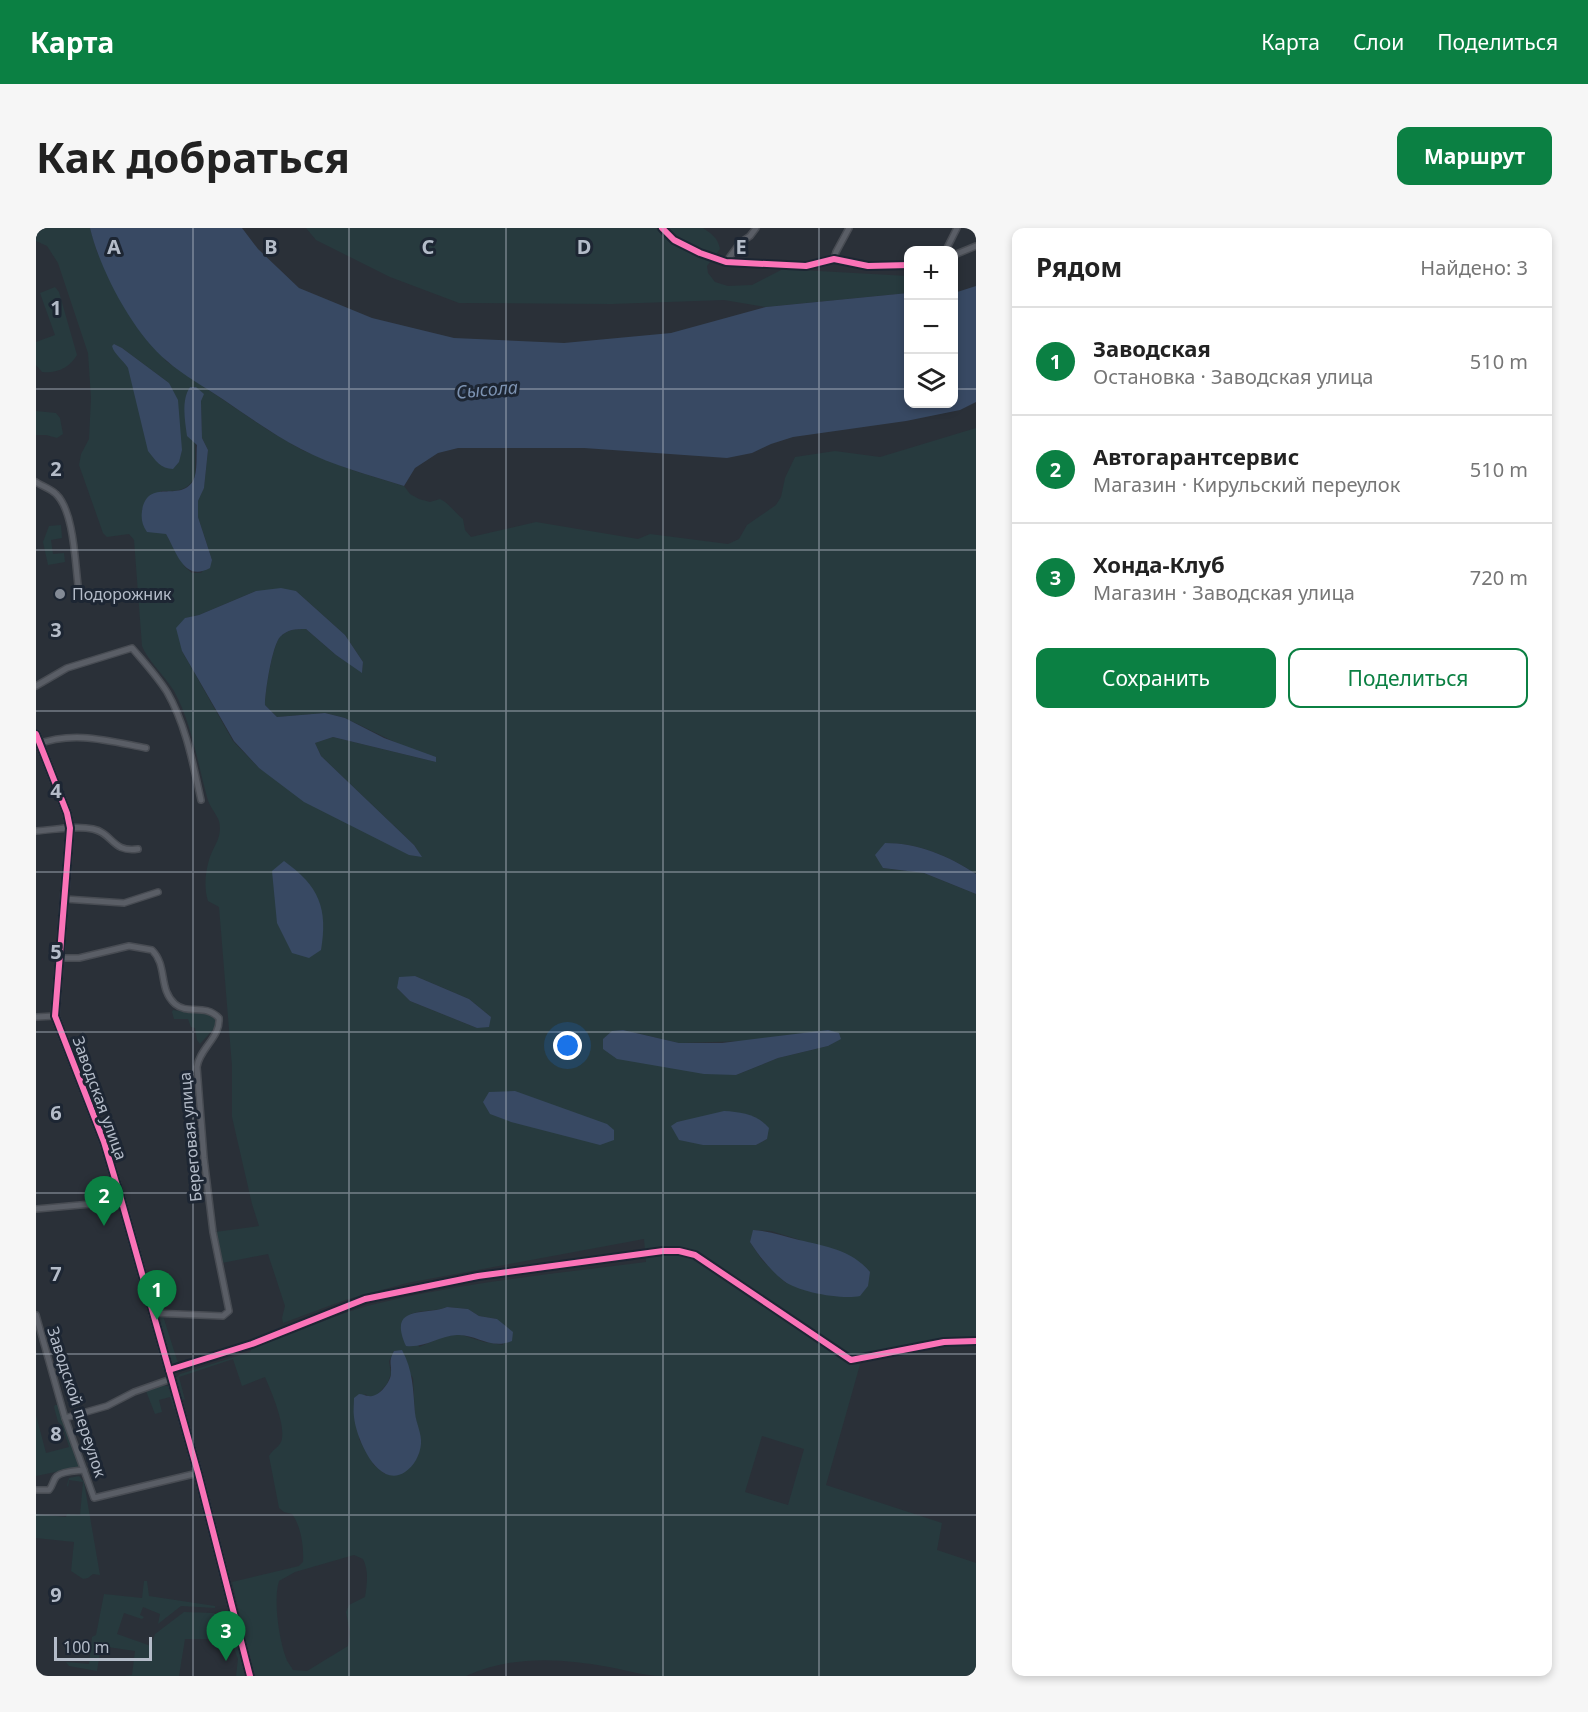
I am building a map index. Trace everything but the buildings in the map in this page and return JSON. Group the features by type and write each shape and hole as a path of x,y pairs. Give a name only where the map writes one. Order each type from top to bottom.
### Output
{"street":[{"path":"662,228 675,240 700,253 726,262 806,266 834,259 868,266 904,265"},
{"path":"726,262 740,243 756,228"},
{"path":"834,259 849,228"},
{"path":"948,246 957,228"},
{"path":"958,253 976,246"},
{"path":"36,482 56,494 67,513 78,585"},
{"path":"36,686 67,668 132,648 167,692 180,720 201,800"},
{"name":"Заводская улица","path":"36,734 67,813 70,828 55,1016 104,1142 121,1198 198,1473 250,1676"},
{"path":"38,744 51,739 72,736 146,748"},
{"path":"36,831 92,828 124,850 138,849"},
{"path":"65,899 124,903 158,892"},
{"name":"Береговая улица","path":"59,958 79,958 129,946 152,950 158,956 163,969 163,986 174,1003 180,1007 208,1010 219,1018 219,1028 199,1058 197,1067 204,1158 213,1232 229,1311 223,1316 152,1313"},
{"path":"36,1017 55,1016"},
{"path":"36,1209 102,1203 121,1198"},
{"path":"169,1370 252,1344 365,1299 478,1276 663,1251 680,1251 695,1255 851,1360 944,1342 976,1341"},
{"name":"Заводской переулок","path":"36,1315 66,1418 94,1498 198,1473"},
{"path":"66,1418 107,1406 134,1392 171,1379"},
{"path":"36,1490 49,1490 54,1478 58,1475 84,1470"}],"green space":[{"path":"36,228 90,228 97,252 166,361 268,430 302,450 352,470 404,486 410,494 419,499 430,502 440,499 463,519 465,530 471,537 536,522 638,539 650,534 728,544 739,539 747,525 776,505 795,457 835,451 880,457 976,428 976,874 933,852 909,845 885,843 883,868 924,873 976,894 976,1343 964,1343 861,1361 826,1485 942,1523 937,1550 976,1563 976,1676 662,1676 573,1662 537,1660 501,1664 466,1676 254,1676 232,1582 299,1566 303,1562 300,1531 292,1514 279,1508 269,1456 281,1442 280,1419 265,1377 242,1386 233,1359 179,1377 185,1400 180,1398 176,1378 180,1374 250,1352 252,1348 367,1306 471,1285 646,1262 644,1239 407,1283 345,1300 283,1323 285,1306 268,1254 222,1263 215,1232 259,1226 232,1117 232,1066 219,907 208,901 206,891 207,870 219,837 219,821 208,800 190,730 180,704 174,691 142,646 134,540 129,534 107,537 103,533 79,465 81,454 89,439 91,398 88,353 58,263 47,246 36,241","holes":["114,344 122,348 169,383 128,368","195,388 201,401 202,438 208,450 204,487 198,501 198,517 212,560 201,573 192,573 185,567 166,534 161,491 181,490 195,476","256,591 296,591 345,635 363,662 362,672 336,655 306,629 292,630 283,634 277,642 272,659 265,705 277,717 325,713 345,718 436,762 333,737 315,743 321,756 414,845 421,857 259,768 233,741 182,651 186,618 199,615","415,976 469,999 491,1017 477,1028 410,1001 397,988","623,1030 679,1043 841,1038 828,1046 778,1058 736,1075","695,1119 767,1139 756,1145 703,1145 677,1122","754,1230 771,1231 800,1240 786,1283 762,1260 750,1242","447,1307 468,1309 479,1316 497,1319 503,1345 459,1334 445,1336 419,1347 411,1314","394,1351 413,1378 415,1416 421,1442 385,1474 374,1465 359,1439 365,1394 369,1397 377,1395 387,1384 391,1374 389,1361","762,1436 804,1449 788,1505 745,1492","354,1555 363,1559 367,1573 365,1597 349,1605 346,1612 350,1633 348,1646 307,1671 293,1670 283,1650 279,1630 277,1609 279,1581 295,1572"]},
{"path":"306,228 703,228 714,237 720,249 707,266 708,273 715,282 728,286 752,285 783,269 904,276 904,293 766,307 724,300 612,304 459,303 390,277 316,240"},
{"path":"55,287 59,292 77,355 62,369 42,372 36,365 36,342 55,335 40,293"},
{"path":"36,411 56,413 60,418 63,434 57,438 36,435"},
{"path":"61,525 62,538 51,540 53,554 64,553 65,562 48,565 43,542 49,526"},
{"path":"173,1010 208,1012 215,1018 216,1026 200,1044 195,1028 191,1027 188,1019 174,1019"},
{"path":"163,1316 178,1362 173,1364 158,1319"},
{"path":"164,1385 170,1387 176,1408 174,1409 170,1397 159,1400 162,1412 155,1414 146,1391"},
{"path":"55,1405 59,1405 80,1467 36,1476 36,1415 46,1453 69,1447 62,1425 58,1422"},
{"path":"79,1476 84,1482 100,1575 93,1574 83,1579 71,1571 74,1542 36,1538 36,1514 66,1517 67,1514 80,1515 83,1482 69,1480 68,1487 67,1485 69,1478"},
{"path":"144,1581 147,1581 149,1596 215,1606 215,1608 181,1606 158,1624 160,1614 143,1607 140,1615 144,1617 142,1619 124,1613 117,1634 151,1646 155,1634 184,1612 214,1613 216,1615 212,1618 212,1623 226,1629 233,1638 245,1676 236,1676 238,1659 232,1643 209,1639 185,1639 179,1676 124,1676 132,1675 135,1651 101,1646 97,1671 69,1666 66,1662 89,1664 92,1637 96,1635 104,1594 142,1598"}],"water":[{"name":"Сысола","path":"90,228 242,228 258,249 299,288 372,318 454,338 564,343 671,333 766,307 904,293 904,408 958,408 958,292 976,286 976,402 960,410 906,421 793,437 752,453 727,458 584,448 458,448 438,453 415,468 404,486 339,465 301,449 187,377 154,349 130,318 101,263"},
{"path":"114,344 169,383 178,400 182,450 179,462 173,469 162,466 148,451 128,368 115,352 112,346"},
{"path":"190,387 196,387 204,394 201,401 202,438 208,450 204,488 198,501 198,517 212,560 210,568 201,571 194,571 182,563 166,534 147,532 142,517 145,501 151,495 157,492 180,490 187,487 195,477 197,445 187,436 185,417 185,398"},
{"path":"281,588 296,591 345,635 363,662 362,673 336,655 306,629 295,629 283,634 277,642 265,705 277,717 325,713 345,718 384,738 436,757 436,762 333,737 315,743 321,756 414,845 422,857 409,855 304,802 259,768 234,741 182,651 176,628 185,618 199,615 256,591"},
{"path":"885,843 921,848 944,856 966,868 976,874 976,894 924,873 883,868 875,855"},
{"path":"284,861 296,870 313,889 322,910 321,950 309,958 292,953 277,923 272,871"},
{"path":"415,976 469,999 491,1017 489,1027 477,1028 410,1001 397,988 399,977"},
{"path":"623,1030 679,1043 722,1043 828,1030 839,1033 841,1039 828,1046 778,1058 736,1075 704,1074 617,1059 603,1049 603,1039 612,1031"},
{"path":"515,1091 607,1124 614,1130 614,1140 600,1145 511,1122 490,1114 483,1102 489,1092"},
{"path":"724,1111 743,1113 764,1123 769,1128 767,1139 756,1145 703,1145 679,1140 671,1126 677,1122"},
{"path":"753,1230 819,1244 846,1254 870,1272 868,1286 860,1296 852,1297 832,1296 799,1289 784,1281 774,1272 754,1248 750,1242"},
{"path":"447,1307 468,1309 479,1316 497,1319 513,1332 512,1341 497,1344 457,1335 420,1345 406,1346 401,1333 401,1323 405,1318 411,1314"},
{"path":"402,1350 410,1372 421,1444 418,1456 411,1467 395,1476 386,1474 378,1468 364,1448 356,1426 354,1398 359,1394 376,1395 383,1389 390,1378 392,1355 394,1351"}],"cycle path":[{"path":"662,228 674,240 700,253 726,262 806,266 834,259 868,266 904,265"},
{"path":"36,734 67,813 70,828 55,1016 104,1142 121,1199 198,1473 250,1676"},
{"path":"169,1370 252,1344 365,1299 478,1276 663,1251 679,1251 695,1255 851,1360 944,1342 976,1341"}],"place":[{"name":"Подорожник","path":"60,594"},
{"name":"Автогарантсервис","path":"104,1226"},
{"name":"Заводская","path":"157,1320"},
{"name":"Хонда-Клуб","path":"226,1661"}]}
